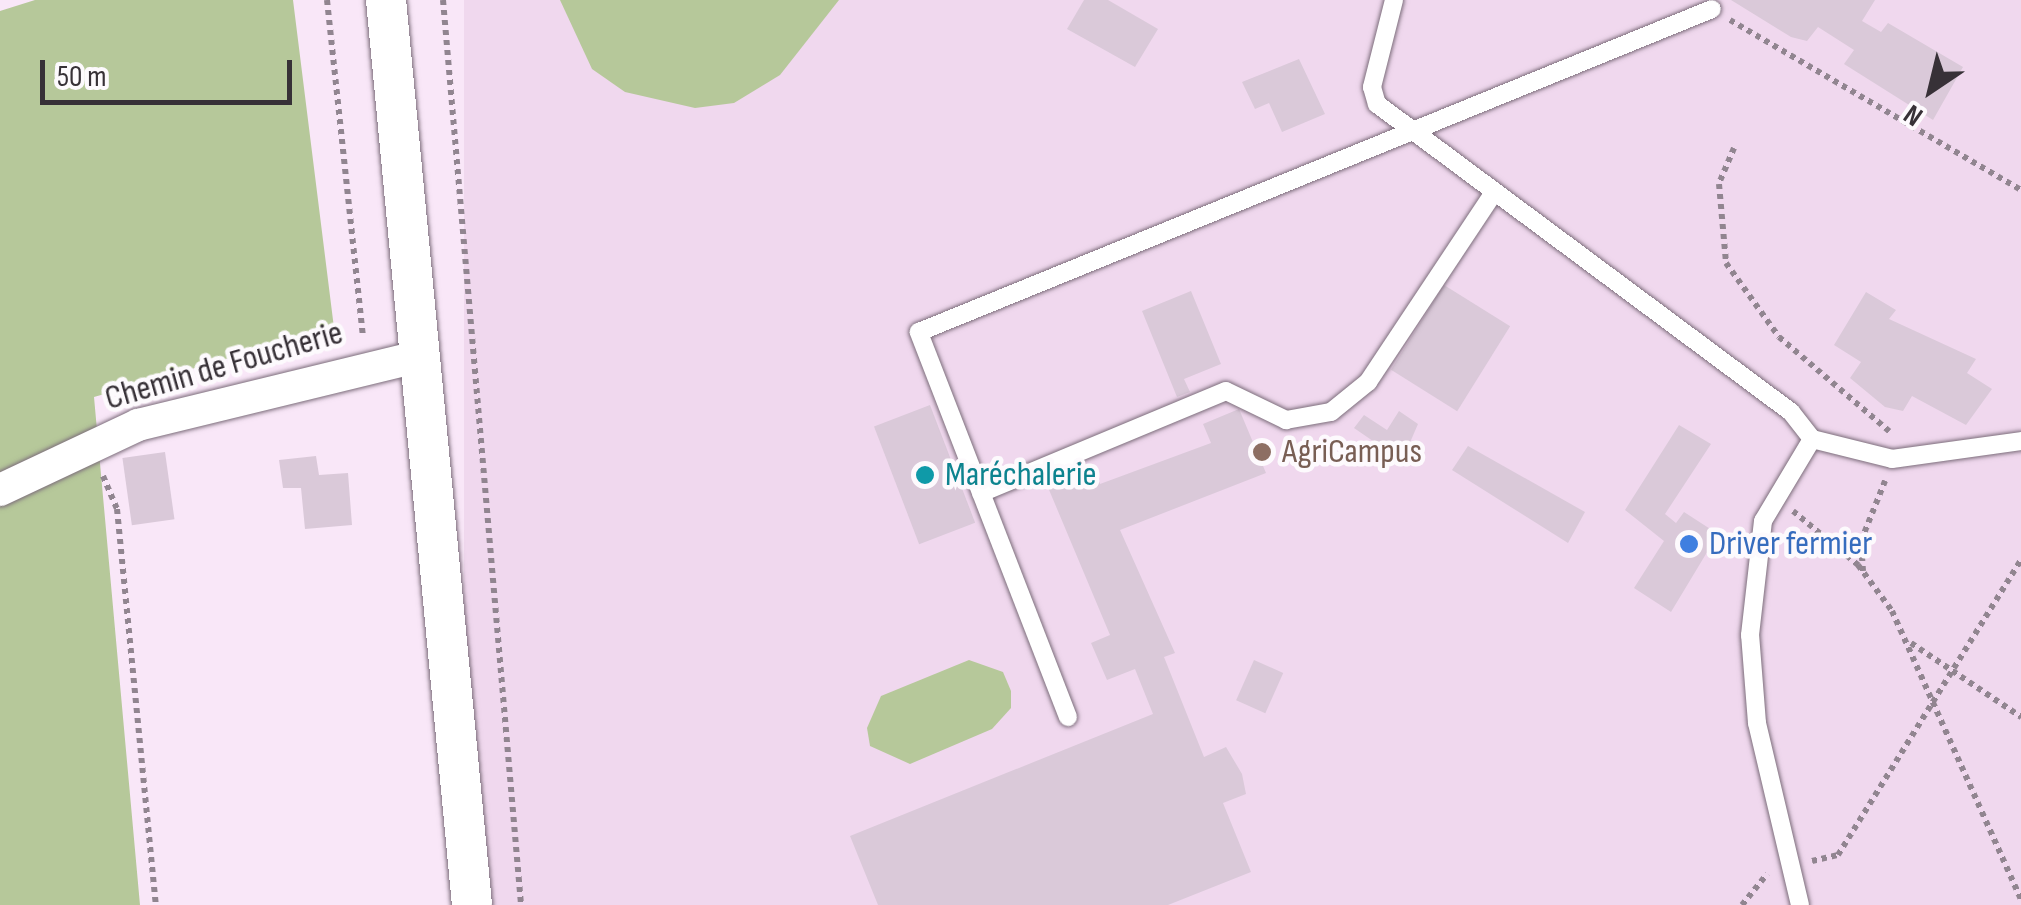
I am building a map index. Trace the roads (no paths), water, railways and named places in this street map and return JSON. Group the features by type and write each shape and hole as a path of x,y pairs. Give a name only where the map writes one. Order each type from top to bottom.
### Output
{"street":[{"path":"386,0 472,905"},
{"name":"Chemin de Foucherie","path":"0,490 138,425 420,356"}],"lane":[{"path":"1394,0 1372,87 1404,130 1791,412 1812,439 1892,459 2021,441"},
{"path":"1068,717 918,332 1404,130 1712,9"},
{"path":"981,493 1226,391 1286,420 1331,412 1368,382 1493,194"},
{"path":"1800,905 1796,866 1757,723 1750,634 1763,521 1812,439"}],"place":[{"name":"AgriCampus","path":"1262,452"},
{"name":"Maréchalerie","path":"925,475"},
{"name":"Driver fermier","path":"1689,544"}]}
